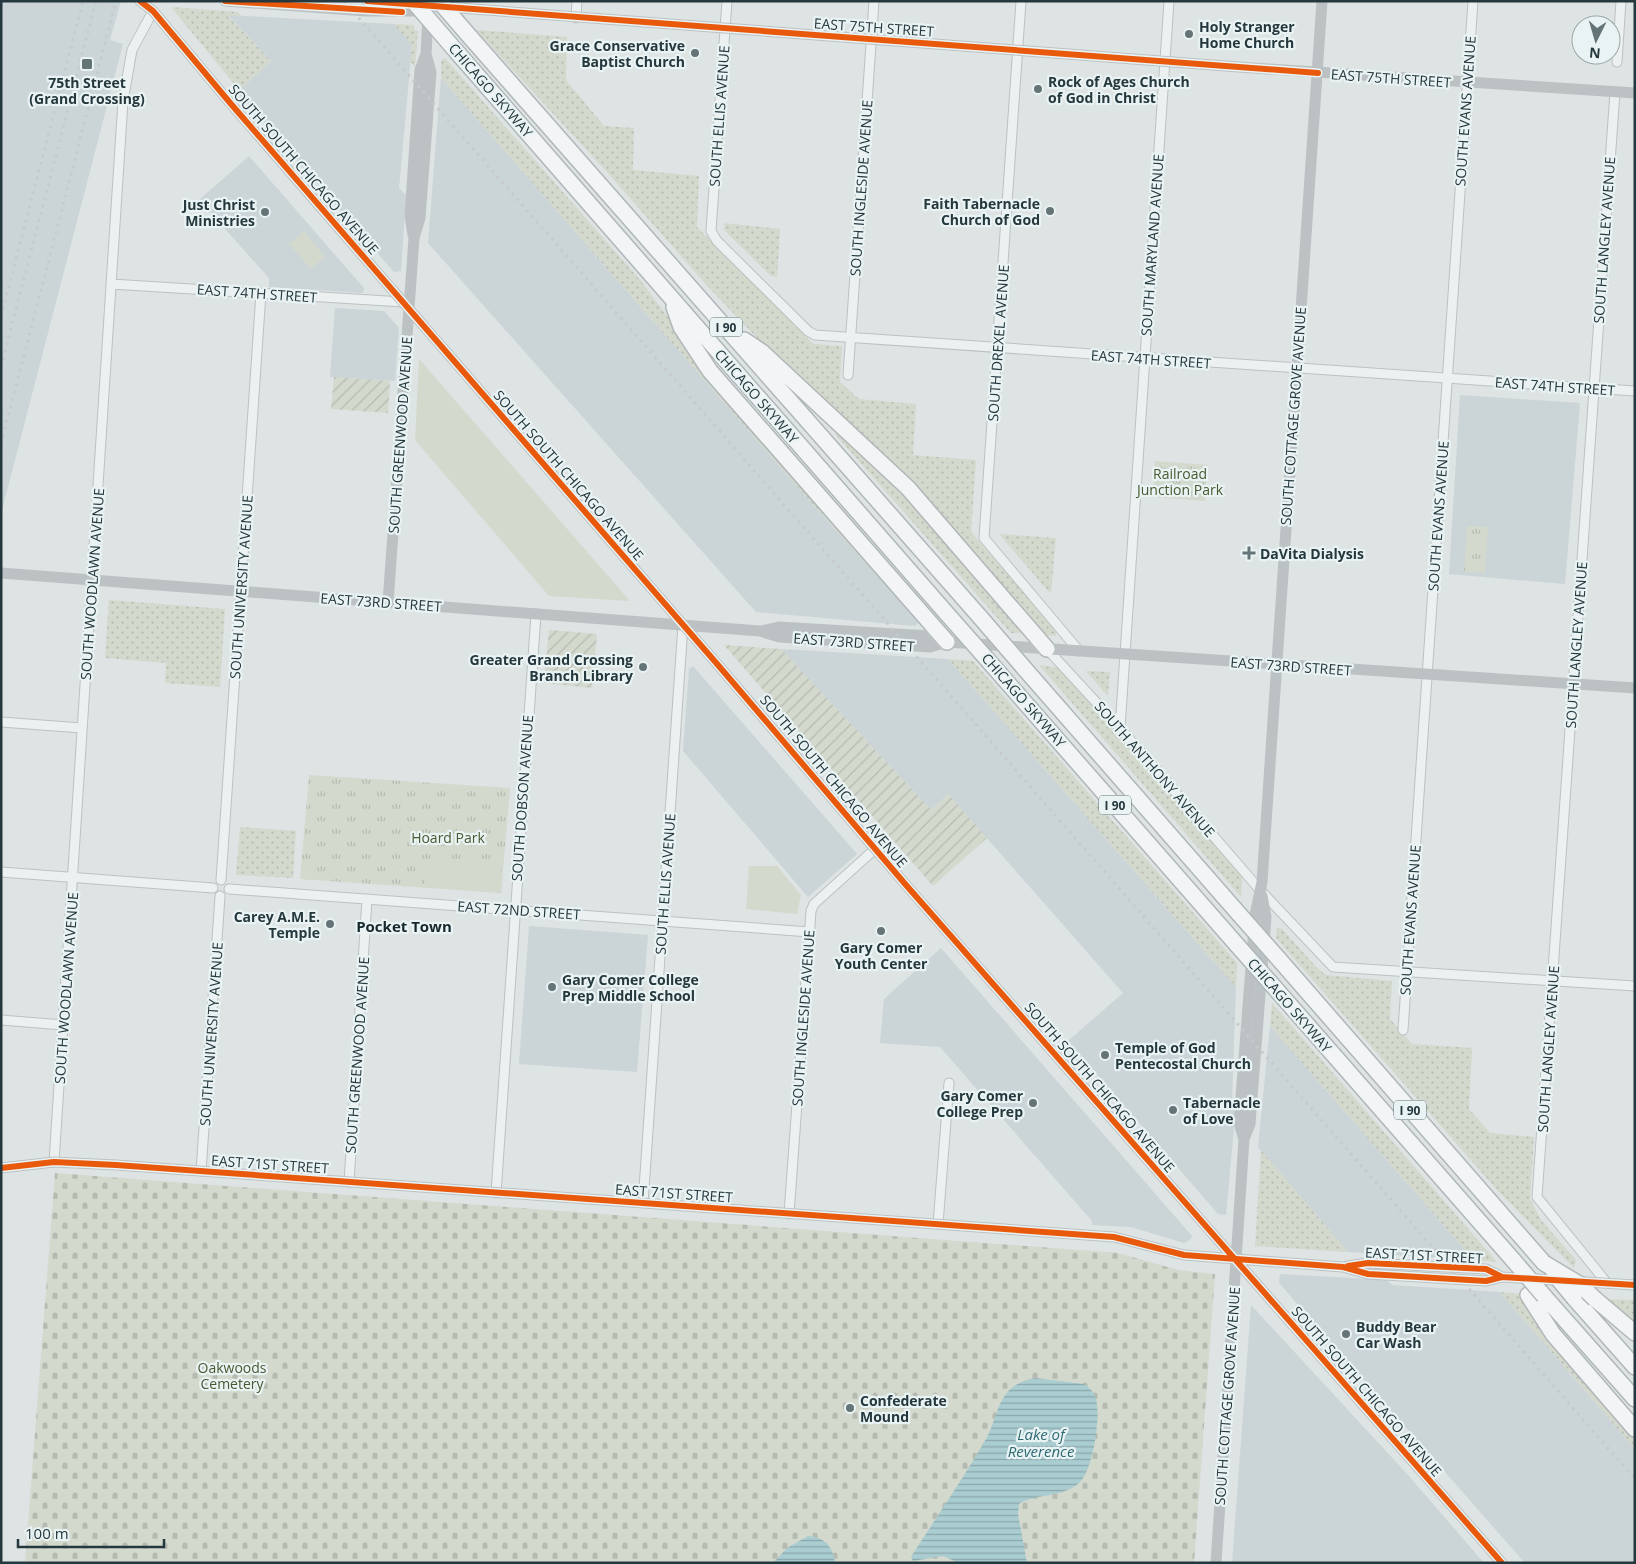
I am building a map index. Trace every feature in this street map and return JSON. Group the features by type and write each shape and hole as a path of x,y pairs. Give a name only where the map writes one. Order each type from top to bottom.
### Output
{"highway":[{"name":"CHICAGO SKYWAY","path":"413,1 1635,1399"},
{"name":"CHICAGO SKYWAY","path":"432,3 471,38 727,328 1635,1367"},
{"path":"672,298 682,327 710,370 947,642"},
{"path":"727,328 762,352 808,396 883,462 983,572 1047,649"},
{"path":"1514,1262 1528,1295 1553,1334 1635,1429"},
{"path":"1544,1263 1579,1284 1635,1333"}],"main road":[{"name":"SOUTH SOUTH CHICAGO AVENUE","path":"140,1 152,6 405,305 875,849 1502,1563"},
{"name":"EAST 75TH STREET","path":"225,1 366,11 413,12 432,3"},
{"name":"EAST 75TH STREET","path":"367,1 432,3 576,18 1164,62 1635,93"},
{"name":"SOUTH COTTAGE GROVE AVENUE","path":"1216,1563 1244,1139 1250,1124 1265,926 1261,891 1322,1"},
{"name":"SOUTH GREENWOOD AVENUE","path":"388,603 405,305 414,238 410,216 420,70 426,54 432,3"},
{"name":"EAST 73RD STREET","path":"1,573 760,631 779,637 930,647 947,642 1276,666 1635,688"},
{"name":"EAST 71ST STREET","path":"1,1168 54,1162 496,1192 1114,1237 1184,1255 1343,1267 1368,1274 1486,1281 1502,1276 1635,1285"}],"street":[{"path":"576,18 578,1"},
{"name":"SOUTH ELLIS AVENUE","path":"711,231 727,1"},
{"name":"SOUTH INGLESIDE AVENUE","path":"848,375 874,1"},
{"name":"SOUTH DREXEL AVENUE","path":"1021,1 984,538 1079,651"},
{"name":"SOUTH MARYLAND AVENUE","path":"1120,728 1169,1"},
{"name":"SOUTH EVANS AVENUE","path":"1403,1030 1473,1"},
{"path":"1620,15 1621,1"},
{"name":"SOUTH WOODLAWN AVENUE","path":"54,1162 126,77 132,50 152,6"},
{"name":"SOUTH LANGLEY AVENUE","path":"1607,1283 1537,1197 1615,92"},
{"name":"EAST 74TH STREET","path":"711,231 717,241 808,331 815,335 1296,370 1635,391"},
{"name":"EAST 74TH STREET","path":"111,284 261,293 405,305"},
{"name":"SOUTH UNIVERSITY AVENUE","path":"221,880 261,293"},
{"name":"SOUTH DOBSON AVENUE","path":"496,1192 514,910 536,614"},
{"name":"SOUTH ELLIS AVENUE","path":"642,1203 683,625"},
{"name":"SOUTH ANTHONY AVENUE","path":"1047,649 1120,728 1261,891"},
{"path":"1,722 82,728"},
{"name":"SOUTH INGLESIDE AVENUE","path":"789,1214 810,932 814,904 875,849"},
{"path":"1,872 213,888"},
{"path":"221,880 227,882 229,888 227,894 220,896 214,892 213,888 215,883 221,880"},
{"name":"EAST 72ND STREET","path":"229,888 810,932"},
{"path":"1261,891 1334,968 1635,986"},
{"name":"SOUTH UNIVERSITY AVENUE","path":"201,1171 220,896"},
{"name":"SOUTH GREENWOOD AVENUE","path":"349,1182 367,899"},
{"path":"1,1020 63,1025"},
{"path":"938,1224 949,1083"}],"shaded area":[{"path":"1,1 121,1 110,40 123,44 1,514"},
{"path":"228,15 394,24 412,45 399,188 406,195 401,271 394,272 237,92 271,61"},
{"path":"441,78 815,507 919,622 915,626 756,612 428,243"},
{"path":"249,156 364,288 363,293 269,287 269,278 199,200"},
{"path":"335,308 384,311 399,328 395,381 330,377"},
{"path":"1460,395 1580,403 1565,584 1449,574"},
{"path":"781,649 948,659 1236,987 1232,1100 1236,1105 1226,1215 1218,1214 1068,1041 1123,993 948,794 931,810"},
{"path":"693,666 857,854 808,897 683,751 689,669"},
{"path":"529,926 648,935 637,1072 519,1064"},
{"name":"Gary Comer College Prep","path":"941,948 1192,1236 1191,1239 1184,1243 1131,1227 1092,1225 1092,1221 940,1047 880,1043 884,999"},
{"path":"1270,1026 1474,1260 1348,1252 1258,1147"},
{"path":"1280,1274 1387,1280 1392,1285 1500,1292 1635,1449 1635,1563 1525,1563 1279,1283"},
{"path":"1251,1305 1408,1475 1484,1563 1232,1563"}],"green space":[{"path":"171,7 238,12 241,16 228,16 271,61 239,90"},
{"path":"394,24 414,25 414,30 418,31 415,67 410,61 412,45"},
{"path":"476,30 567,37 566,80 604,126 634,128 633,170 699,176 697,227 813,344 842,346 840,382 859,399 916,404 913,455 976,460 971,532 1056,630 1056,636 1043,635 710,289 607,172"},
{"path":"445,58 641,281 681,335 917,617 919,622 815,507 441,78 441,61"},
{"path":"724,223 780,229 777,277 771,276 724,230"},
{"path":"304,231 325,257 311,269 289,244"},
{"path":"419,359 630,601 549,596 415,440"},
{"path":"334,377 390,381 388,413 331,409"},
{"path":"840,430 870,455 1022,629 1021,633 1011,633 993,613 835,434"},
{"name":"Railroad Junction Park","path":"1155,461 1207,465 1205,501 1153,497"},
{"path":"1467,526 1488,527 1485,573 1464,572"},
{"path":"999,534 1056,538 1051,592 1049,592"},
{"path":"109,600 225,609 220,687 165,683 166,663 105,658"},
{"path":"549,630 597,634 592,688 544,683"},
{"path":"724,645 781,649 931,810 948,794 987,838 933,886"},
{"path":"948,659 973,661 1237,963 1236,987"},
{"path":"1039,665 1060,668 1242,876 1241,897"},
{"path":"1086,671 1110,672 1108,695 1107,695"},
{"name":"Hoard Park","path":"309,775 510,788 501,893 300,879"},
{"path":"240,827 296,831 293,878 236,875"},
{"path":"427,861 502,866 500,890 425,884"},
{"path":"749,866 777,866 801,895 797,914 746,909"},
{"path":"1277,928 1282,929 1318,969 1326,975 1392,981 1390,1019 1412,1044 1472,1048 1469,1109 1490,1133 1534,1137 1530,1199 1541,1220 1576,1260 1574,1268 1499,1192 1276,938"},
{"path":"1272,1003 1497,1262 1474,1260 1270,1026"},
{"path":"1261,1150 1348,1252 1255,1246"},
{"name":"Oakwoods Cemetery","path":"55,1173 1118,1253 1178,1270 1215,1274 1194,1563 25,1563"},
{"path":"1500,1292 1521,1294 1558,1347 1635,1438 1635,1449"},
{"path":"1605,1299 1635,1300 1635,1325"}],"water":[{"name":"Lake of Reverence","path":"1036,1378 1084,1384 1092,1390 1095,1397 1097,1418 1092,1457 1083,1478 1078,1484 1056,1494 1033,1498 1019,1504 1018,1514 1027,1563 959,1563 943,1556 913,1561 911,1557 986,1439 1006,1394 1020,1383"},
{"path":"808,1536 823,1540 830,1547 835,1563 773,1563 787,1548"}],"railway":[{"path":"1,317 83,1"},
{"path":"1,367 96,1"},
{"path":"1,444 116,1"},
{"path":"344,1 1635,1479"}],"cycle path":[{"path":"140,1 153,11 231,104 718,665 906,885 1502,1563"},
{"path":"225,1 402,12"},
{"path":"367,1 1318,73"},
{"path":"1,1168 54,1162 116,1165 1114,1237 1184,1255 1343,1267 1368,1274 1486,1281 1502,1277 1635,1285"},
{"path":"1348,1266 1368,1263 1486,1269 1502,1277"}],"place":[{"name":"Holy Stranger Home Church","path":"1189,34"},
{"name":"Grace Conservative Baptist Church","path":"695,53"},
{"name":"75th Street (Grand Crossing)","path":"87,64"},
{"name":"Rock of Ages Church of God in Christ","path":"1038,89"},
{"name":"Faith Tabernacle Church of God","path":"1050,211"},
{"name":"Just Christ Ministries","path":"265,212"},
{"name":"DaVita Dialysis","path":"1249,553"},
{"name":"Greater Grand Crossing Branch Library","path":"643,667"},
{"name":"Carey A.M.E. Temple","path":"330,924"},
{"name":"Gary Comer Youth Center","path":"881,931"},
{"name":"Gary Comer College Prep Middle School","path":"552,987"},
{"name":"Temple of God Pentecostal Church","path":"1105,1055"},
{"name":"Gary Comer College Prep","path":"1033,1103"},
{"name":"Tabernacle of Love","path":"1173,1110"},
{"name":"Buddy Bear Car Wash","path":"1346,1334"},
{"name":"Confederate Mound","path":"850,1408"}],"district":[{"name":"Pocket Town","path":"404,926"}]}
